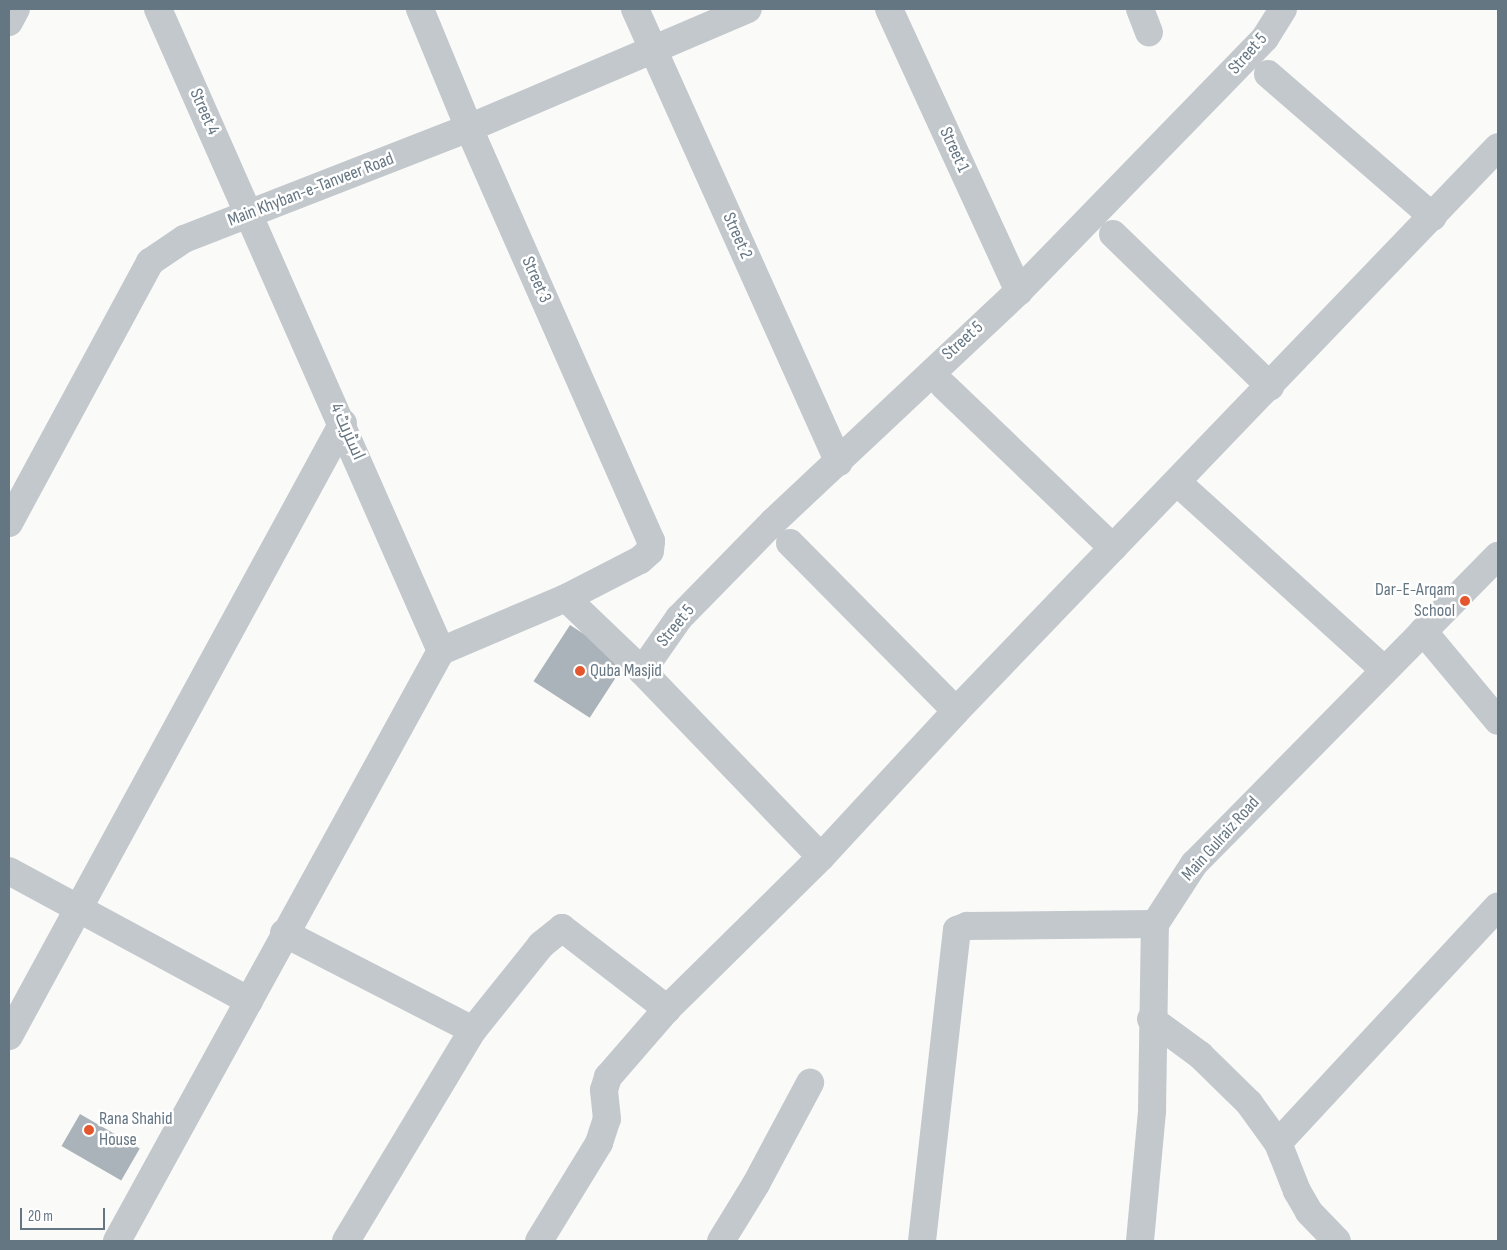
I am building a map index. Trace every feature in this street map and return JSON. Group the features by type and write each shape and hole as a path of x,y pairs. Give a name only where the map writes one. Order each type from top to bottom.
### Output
{"street":[{"path":"9,22 16,9"},
{"name":"Street 4","path":"158,9 251,214"},
{"name":"Street 3","path":"420,9 469,128 652,541 650,551 640,560 566,598"},
{"name":"Street 2","path":"635,9 839,462"},
{"name":"Main Khyban-e-Tanveer Road","path":"9,523 150,262 184,239 469,128 748,9"},
{"name":"Street 1","path":"889,9 1019,291"},
{"name":"Street 5","path":"642,671 679,618 773,522 839,462 942,360 1019,291 1265,38 1283,9"},
{"path":"1268,74 1433,217"},
{"path":"539,1241 599,1143 607,1119 604,1090 608,1077 667,1008 821,857 956,711 1498,148"},
{"name":"اسٹریٹ 4","path":"251,214 441,651"},
{"path":"1113,234 1270,386"},
{"path":"944,386 1112,548"},
{"path":"9,1036 343,423"},
{"path":"1177,482 1384,670"},
{"path":"790,543 956,711"},
{"name":"Main Gulraiz Road","path":"1155,924 1194,864 1498,556"},
{"path":"117,1241 249,1001 284,933 441,651 566,598 642,671 821,857"},
{"path":"1423,631 1498,721"},
{"path":"9,871 249,1001"},
{"path":"1278,1143 1498,906"},
{"path":"922,1241 957,930 967,926 1155,924 1151,1018 1152,1111 1140,1241"},
{"path":"346,1241 473,1030 541,945 562,928 667,1008"},
{"path":"284,933 473,1030"},
{"path":"1151,1018 1200,1054 1228,1082 1278,1143 1301,1198 1337,1241"},
{"path":"721,1241 756,1184 810,1083"}],"building":[{"name":"Quba Masjid","path":"570,625 626,661 590,718 534,681"},
{"name":"Rana Shahid House","path":"80,1114 140,1148 121,1181 62,1146"}],"place":[{"name":"Dar-E-Arqam School","path":"1465,601"},
{"name":"Quba Masjid","path":"580,671"},
{"name":"Rana Shahid House","path":"89,1130"}]}
